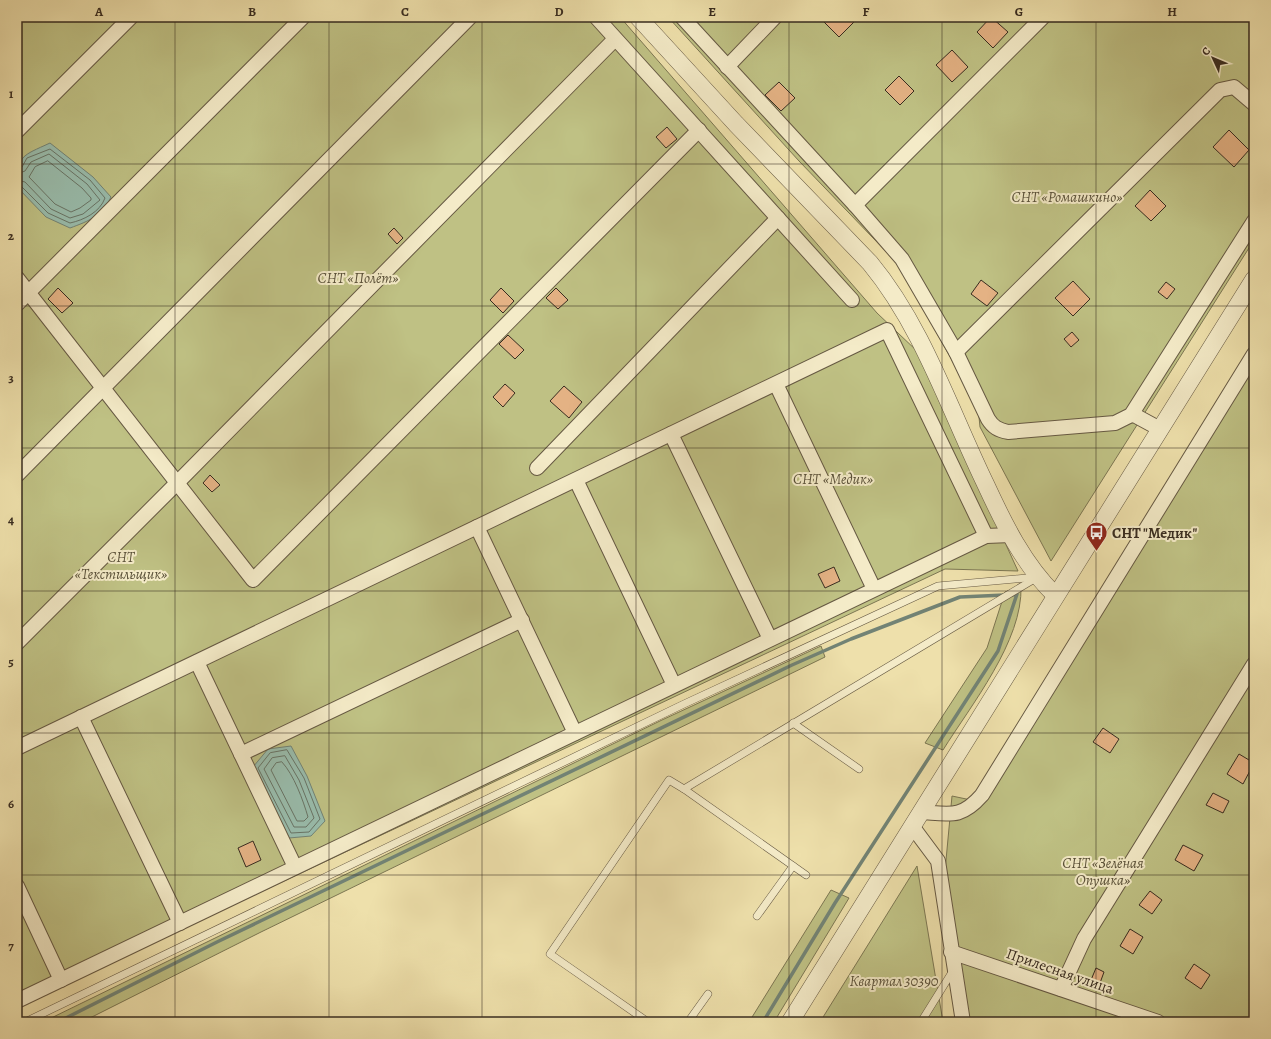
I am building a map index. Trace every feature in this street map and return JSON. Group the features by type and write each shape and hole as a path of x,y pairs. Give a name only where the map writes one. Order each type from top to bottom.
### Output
{"street":[{"path":"17,131 130,17"},
{"path":"17,304 303,17"},
{"path":"17,475 470,17"},
{"path":"596,17 852,300"},
{"path":"638,17 736,124 886,281 924,350 985,484 1011,535 1038,577 1055,595"},
{"path":"682,17 902,258 956,352 988,419 992,426 999,430 1008,432 1115,423 1131,415 1254,221"},
{"path":"727,67 775,17"},
{"path":"855,205 1043,17"},
{"path":"17,643 616,39"},
{"path":"956,352 1220,90 1234,87 1254,104"},
{"path":"17,278 178,482 253,580 698,130"},
{"path":"537,468 778,218"},
{"path":"790,1022 1055,595 1254,279"},
{"path":"17,748 887,330 986,536"},
{"path":"916,819 963,812 973,805 982,795 1254,354"},
{"path":"776,384 874,589"},
{"path":"1131,415 1136,416 1160,429"},
{"path":"671,434 770,639"},
{"path":"576,480 674,685"},
{"path":"477,527 575,733"},
{"path":"17,1001 986,536 1011,535"},
{"path":"241,754 522,620"},
{"path":"197,662 295,868"},
{"path":"1061,989 1084,939 1254,664"},
{"path":"81,717 180,923"},
{"path":"916,819 938,861 963,1022"},
{"path":"17,886 62,980"},
{"name":"Прилесная улица","path":"951,952 1158,1022"}],"lane":[{"path":"684,789 1038,577"},
{"path":"25,1022 296,889 677,707 938,586 1038,577"},
{"path":"793,723 860,769"},
{"path":"648,1022 550,954 669,780 806,875"},
{"path":"757,916 793,866"},
{"path":"921,1022 954,968"},
{"path":"688,1022 708,994"}],"green space":[{"path":"17,17 620,17 877,313 918,352 1018,571 945,569 17,1007"},
{"name":"СНТ «Ромашкино»","path":"668,17 1254,17 1254,240 1051,561 980,427 978,407 899,265 799,161"},
{"name":"СНТ «Зелёная Опушка»","path":"1254,342 1254,1022 969,1022 945,871 952,796 971,800"},
{"path":"1021,586 1019,607 1014,628 1005,650 981,693 943,750 925,743 987,648 1005,592"},
{"path":"821,646 825,657 261,932 82,1022 43,1022 662,720"},
{"name":"Квартал 30390","path":"917,866 943,1022 820,1022"},
{"path":"831,890 849,898 774,1022 749,1022"}],"water":[{"path":"50,143 93,177 111,197 103,209 94,217 70,228 46,217 17,187 18,168 23,158 27,154"},
{"path":"291,746 307,776 325,821 311,836 289,838 253,767 268,749"}],"building":[{"path":"819,17 859,17 839,37"},
{"path":"991,17 1008,32 993,48 977,32"},
{"path":"952,50 968,67 952,82 936,65"},
{"path":"899,76 914,91 900,105 885,90"},
{"path":"779,82 795,98 781,111 765,95"},
{"path":"667,127 677,139 666,148 656,137"},
{"path":"1229,130 1249,150 1234,167 1213,147"},
{"path":"1150,190 1166,206 1151,221 1135,206"},
{"path":"394,228 403,238 397,244 388,234"},
{"path":"981,280 998,293 987,306 971,294"},
{"path":"1073,281 1090,299 1073,316 1055,298"},
{"path":"1166,282 1175,289 1167,299 1158,292"},
{"path":"58,288 73,303 62,313 48,299"},
{"path":"501,288 514,301 503,313 490,300"},
{"path":"556,288 568,300 558,309 546,298"},
{"path":"1072,332 1079,340 1071,347 1064,339"},
{"path":"508,335 524,350 515,359 499,344"},
{"path":"505,384 515,393 503,407 493,397"},
{"path":"564,386 582,402 569,418 550,401"},
{"path":"210,475 220,485 212,492 203,483"},
{"path":"834,567 840,581 825,588 818,574"},
{"path":"1103,728 1119,739 1110,753 1093,742"},
{"path":"1239,754 1254,763 1243,784 1227,774"},
{"path":"1213,793 1229,801 1223,813 1206,805"},
{"path":"253,841 261,860 246,867 238,848"},
{"path":"1183,845 1203,855 1194,871 1175,860"},
{"path":"1150,891 1162,900 1152,914 1139,905"},
{"path":"1130,929 1143,937 1133,954 1120,946"},
{"path":"1194,964 1210,975 1201,989 1185,978"},
{"path":"1096,968 1104,972 1100,983 1091,980"}],"waterway":[{"path":"763,1022 835,903 998,651 1017,594 1012,595"},
{"path":"58,1022 217,942 792,665 851,639 960,597 1005,595"}],"place":[{"name":"СНТ \"Медик\"","path":"1096,552"}],"park label":[{"name":"СНТ «Полёт»","path":"358,278"},
{"name":"СНТ «Медик»","path":"833,479"},
{"name":"СНТ «Текстильщик»","path":"121,566"}]}
